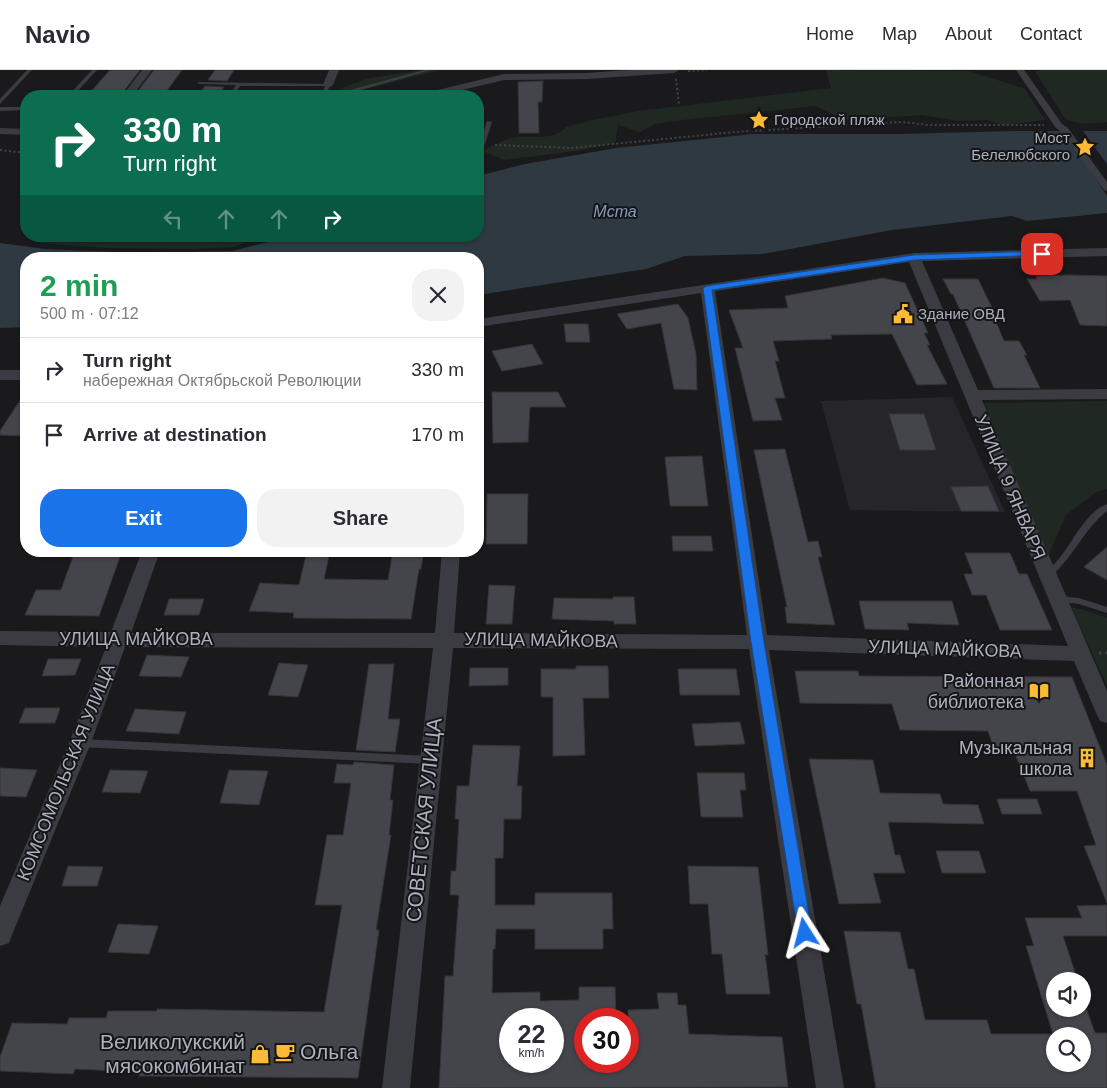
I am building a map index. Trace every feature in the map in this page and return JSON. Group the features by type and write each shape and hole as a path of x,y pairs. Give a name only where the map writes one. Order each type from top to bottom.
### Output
{"street":[{"path":"132,90 147,70"},
{"path":"328,85 334,70"},
{"path":"1020,70 1107,188"},
{"path":"450,90 504,77 586,76 674,71"},
{"path":"0,131 20,132"},
{"path":"484,322 914,258 1107,252"},
{"name":"УЛИЦА 9 ЯНВАРЯ","path":"914,258 1107,715"},
{"path":"707,288 758,642 830,1088"},
{"path":"0,376 20,375"},
{"path":"971,395 1107,394"},
{"name":"КОМСОМОЛЬСКАЯ УЛИЦА","path":"0,935 80,743 149,557"},
{"name":"СОВЕТСКАЯ УЛИЦА","path":"396,1088 444,639 451,557"},
{"name":"УЛИЦА МАЙКОВА","path":"0,638 758,642 1081,654"}],"lane":[{"path":"0,102 30,70"},
{"path":"76,90 95,70"},
{"path":"357,90 429,70"},
{"path":"199,83 328,85 326,90"},
{"path":"235,90 239,84"},
{"path":"0,109 20,109"},
{"path":"484,136 490,122"},
{"path":"1047,575 1058,565 1096,514 1107,507"},
{"path":"1057,599 1079,602 1107,610"},
{"path":"80,743 430,760"}],"path":[{"path":"679,105 674,71 707,70"},
{"path":"484,145 572,148 735,132 902,122 929,125 1062,128"},
{"path":"0,150 20,152"}],"shaded area":[{"path":"423,70 441,70 361,90 339,89 369,78"},
{"path":"826,70 968,71 1024,88 1045,120 1004,125 987,120 959,121 922,115 845,120 816,106 673,121 655,124 640,132 618,125 615,143 576,151 505,160 484,152 484,150 508,139 548,136 561,132 566,127 638,111 831,88"},
{"path":"1107,70 1107,122 1084,124 1066,120 1035,71"},
{"path":"246,242 235,247 192,249 106,248 41,243"},
{"path":"952,397 1005,512 850,510 821,401"},
{"path":"1107,401 1107,489 1096,492 1066,515 1047,558 984,403"},
{"path":"1071,607 1107,618 1107,686"}],"water":[{"name":"Мста","path":"1107,131 1107,213 1027,221 1012,216 892,230 763,254 685,256 646,269 484,294 484,252 184,252 232,251 269,242 484,242 484,174 525,164 616,148 753,134"},
{"name":"Мста","path":"0,243 45,249 113,252 20,252 20,327 0,328"}],"pier":[{"name":"Мост Белелюбского","path":"1065,130 1082,130 1107,164 1107,196"}],"building":[{"path":"110,70 140,70 125,90 92,90"},
{"path":"154,70 182,70 167,90 139,90"},
{"path":"215,70 234,70 227,81 208,80"},
{"path":"543,81 542,102 538,102 539,133 519,133 518,82"},
{"path":"205,86 224,87 222,90 202,90"},
{"path":"1036,276 1107,276 1107,326 1080,325 1070,300 1040,301 1027,279 1037,279"},
{"path":"883,278 905,283 928,333 924,333 930,345 927,345 947,384 917,385 892,334 831,335 832,339 773,341 779,361 775,361 785,398 775,398 782,420 753,421 735,348 743,348 729,310 788,308 785,296"},
{"path":"943,279 978,279 994,312 992,312 1004,341 1019,341 1027,355 1024,355 1040,388 994,388 953,294 951,294"},
{"path":"678,304 688,318 696,354 697,390 674,389 661,323 627,329 617,314"},
{"path":"564,324 588,324 590,342 566,342"},
{"path":"532,344 543,364 502,371 492,351"},
{"path":"492,392 558,392 566,407 530,407 528,442 493,443"},
{"path":"20,400 20,436 0,435 0,431"},
{"path":"889,414 924,414 936,450 900,450"},
{"path":"785,449 808,542 818,541 822,557 818,557 835,625 787,623 785,607 787,607 754,450"},
{"path":"702,456 708,506 670,506 665,457"},
{"path":"988,486 999,511 961,511 951,487"},
{"path":"487,494 528,494 527,544 486,544"},
{"path":"672,536 711,536 713,551 673,551"},
{"path":"1107,547 1107,580 1084,567"},
{"path":"965,553 1010,553 1019,574 1027,574 1052,630 1000,630 986,595 972,595 964,574 973,574"},
{"path":"73,557 120,557 99,616 25,615 36,590 61,590"},
{"path":"306,557 329,557 324,579 388,580 392,557 423,557 421,569 419,569 411,619 293,618 294,613 249,611 260,583 299,585"},
{"path":"489,585 515,586 512,624 486,624"},
{"path":"613,597 634,597 636,624 614,624 614,621 552,619 554,598 613,599"},
{"path":"169,599 204,599 199,615 164,615"},
{"path":"859,601 952,601 959,625 907,623 909,630 865,629"},
{"path":"147,655 189,657 181,677 139,676"},
{"path":"48,659 81,659 75,675 42,676"},
{"path":"279,663 308,665 298,697 268,695"},
{"path":"369,664 394,664 388,719 400,719 395,752 356,750"},
{"path":"576,666 608,666 609,698 583,698 585,755 553,756 553,697 541,697 541,669 576,669"},
{"path":"470,668 508,668 508,685 469,686"},
{"path":"678,669 736,669 740,695 680,695"},
{"path":"795,671 858,671 859,676 1072,677 1107,765 1107,903 1084,846 1096,845 1077,791 1030,791 1014,751 995,751 988,731 900,730 892,704 800,703"},
{"path":"25,708 60,708 55,723 19,723"},
{"path":"135,709 186,712 179,734 126,731"},
{"path":"740,722 745,744 695,746 692,724"},
{"path":"473,745 520,746 517,786 522,786 521,819 504,819 503,858 495,858 495,905 535,905 535,893 612,893 613,929 603,929 603,949 535,949 535,929 496,929 495,949 493,949 492,993 540,992 540,1001 579,1000 579,987 615,987 616,1008 574,1008 574,1073 639,1073 639,1010 659,1009 657,993 677,993 678,1005 686,1005 689,1034 782,1037 788,1087 439,1088 445,976 453,976 459,895 450,895 451,871 456,871 459,819 455,819 457,786 469,786"},
{"path":"809,759 873,760 880,793 940,794 943,804 978,805 984,824 888,822 895,855 900,855 905,873 873,873 881,903 839,904"},
{"path":"354,762 394,765 390,800 393,800 389,835 391,835 376,930 379,930 358,1078 139,1076 140,1072 75,1069 73,1074 0,1071 0,1057 12,1023 67,1024 69,1018 106,1018 108,1011 157,1011 157,1009 324,1012 342,905 315,905 327,835 343,835 351,783 334,783 337,764 353,765"},
{"path":"0,768 37,770 26,797 0,796"},
{"path":"110,770 148,771 140,793 102,792"},
{"path":"229,770 268,771 259,805 220,803"},
{"path":"697,773 744,773 746,790 740,790 743,817 701,817"},
{"path":"997,799 1037,799 1042,814 1002,814"},
{"path":"936,851 979,851 986,873 942,873"},
{"path":"68,866 103,867 97,886 62,886"},
{"path":"688,866 758,867 768,955 765,954 770,994 726,994 722,954 712,954 708,904 690,904"},
{"path":"1107,905 1107,936 1063,936 1075,972 1046,972 1046,1011 1026,946 1034,946 1025,918 1082,918 1077,906"},
{"path":"118,924 158,926 149,954 108,952"},
{"path":"844,931 900,932 908,969 914,969 925,1020 987,1020 991,1034 1046,1034 1046,1072 1091,1072 1091,1027 1051,1027 1048,1017 1089,1017 1095,1033 1107,1033 1107,1088 876,1088 861,1004 857,1004"}],"place":[{"name":"Городской пляж","path":"759,120"},
{"name":"Мост Белелюбского","path":"1085,147"},
{"name":"Здание ОВД","path":"903,314"},
{"name":"Районная библиотека","path":"1039,691"},
{"name":"Mузыкальная школа","path":"1087,758"},
{"name":"Ольга","path":"285,1052"},
{"name":"Великолукский мясокомбинат","path":"260,1054"}],"route":[{"path":"805,933 758,642 707,288 914,258 1042,254"}]}
